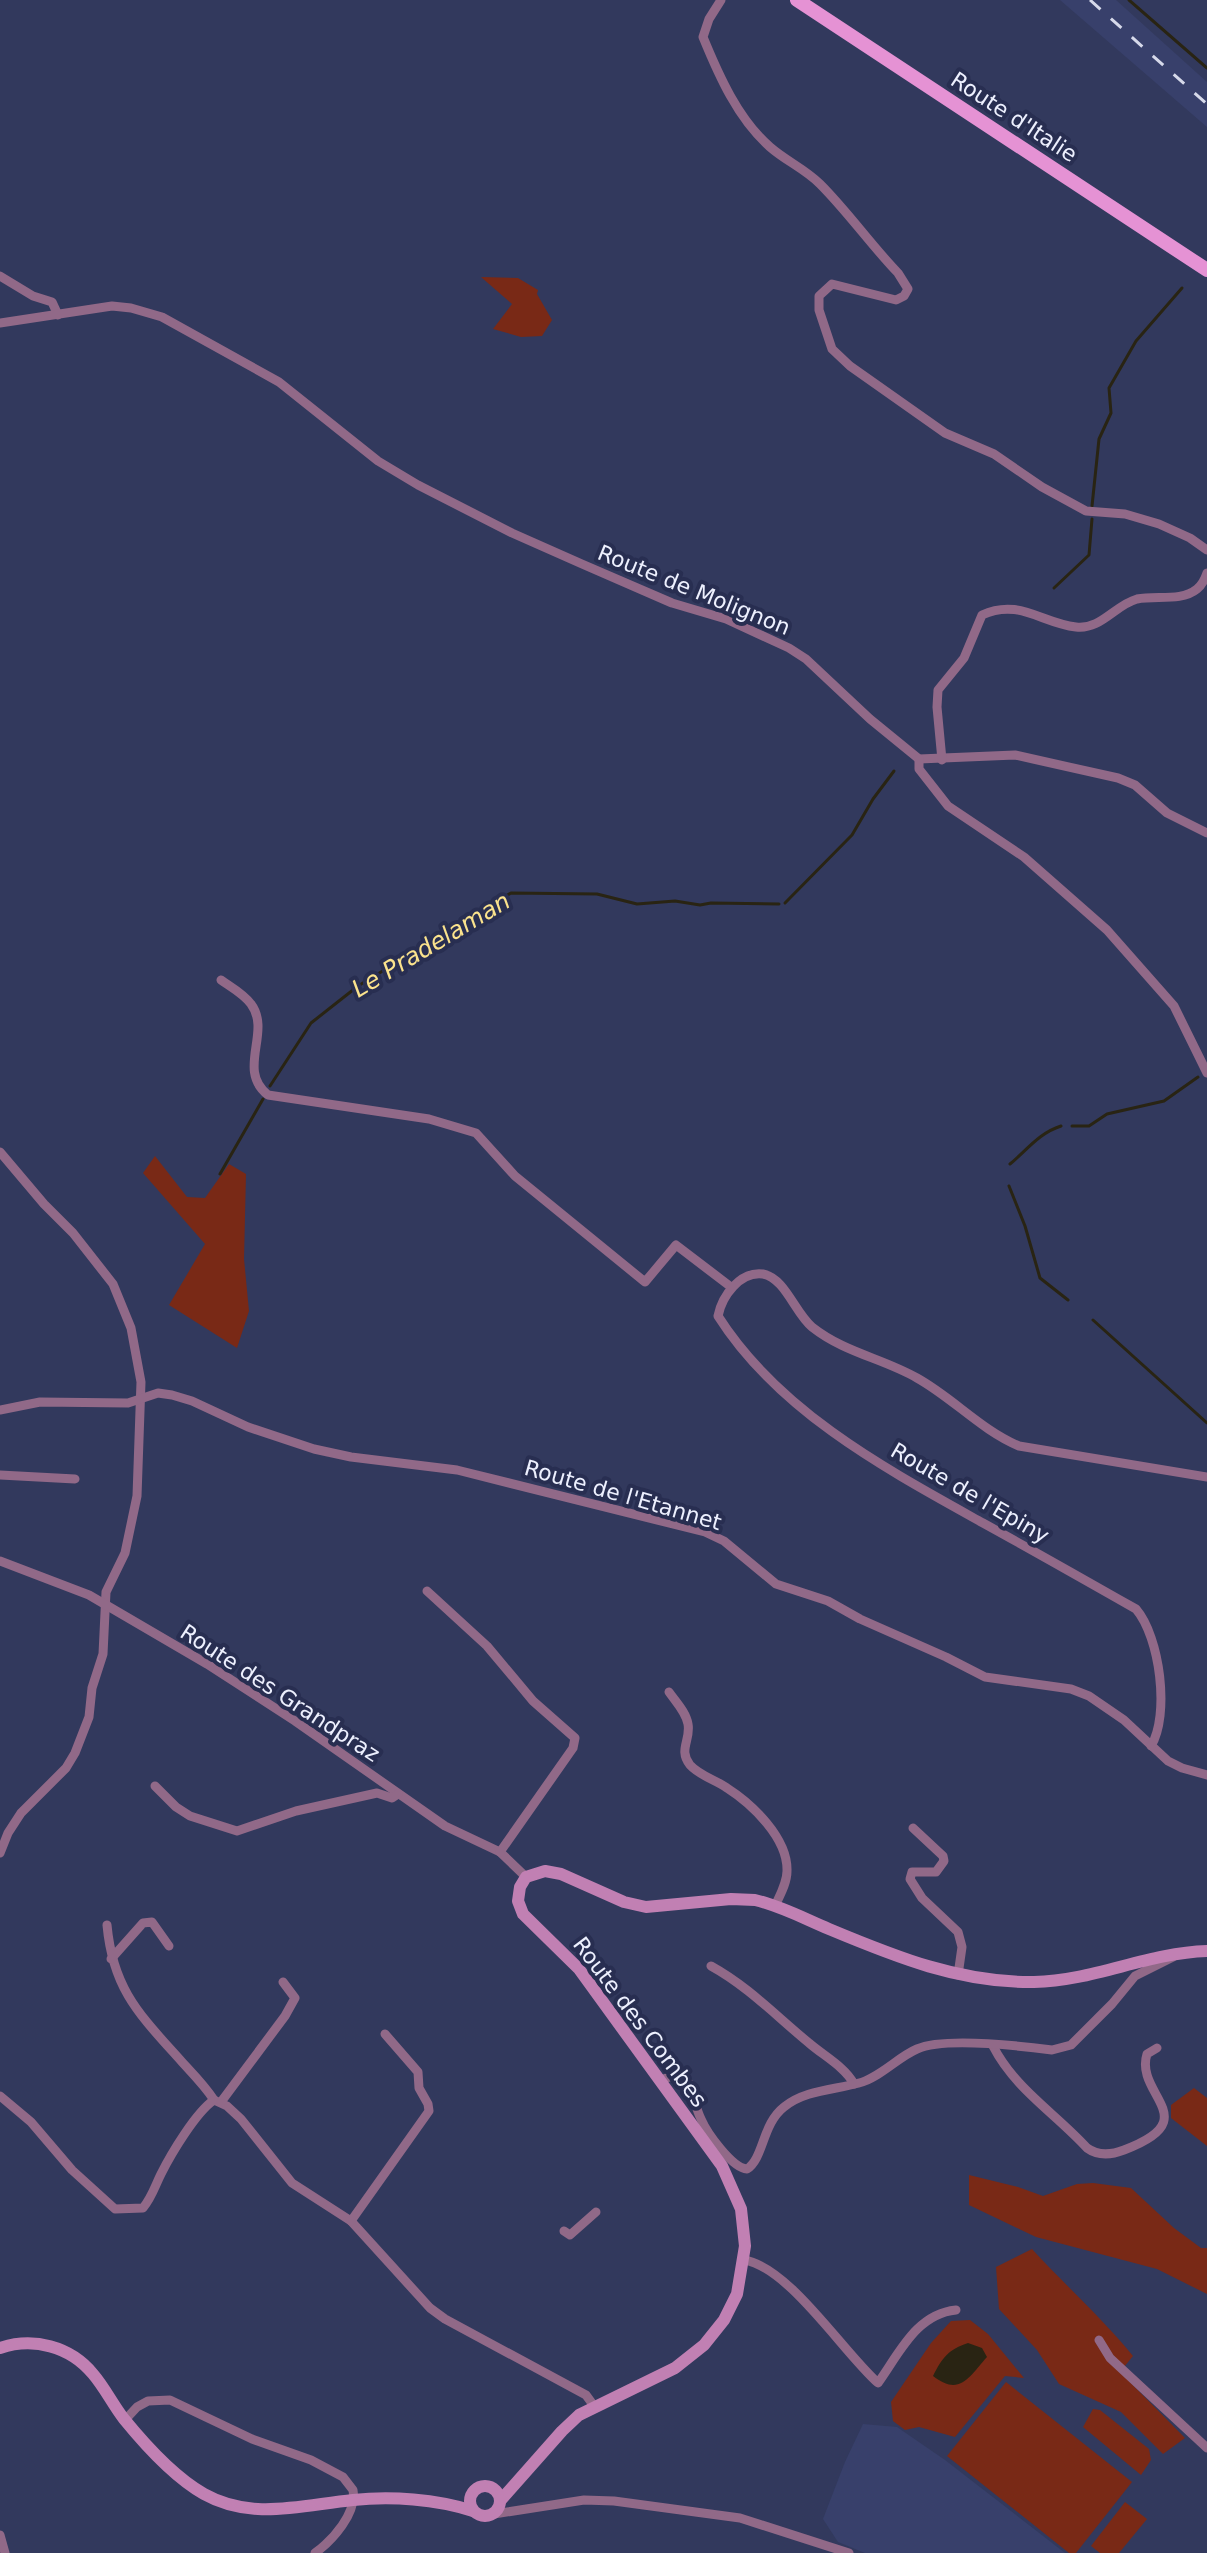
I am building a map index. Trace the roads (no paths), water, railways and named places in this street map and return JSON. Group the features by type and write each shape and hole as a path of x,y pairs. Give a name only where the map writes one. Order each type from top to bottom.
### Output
{"main road":[{"name":"Route d'Italie","path":"797,0 1207,270"}],"street":[{"path":"721,0 709,19 703,37 720,80 757,135 773,150 799,165 821,186 898,273 908,289 904,296 896,300 832,284 825,288 819,296 819,310 832,349 850,366 945,433 994,454 1042,487 1086,511 1125,514 1159,524 1190,538 1207,550"},
{"path":"0,276 33,296 52,302 58,315"},
{"name":"Route de Molignon","path":"0,323 112,306 152,313 279,382 378,461 418,485 512,533 582,564 672,603 726,619 789,648 806,659 870,719 919,759"},
{"path":"942,760 938,690 964,658 982,615 1010,607 1076,627 1093,626 1135,600 1182,596 1197,589 1207,573"},
{"path":"1207,833 1167,813 1135,785 1118,778 1015,755 919,759 919,769 948,806 1024,857 1116,940 1174,1006 1207,1073"},
{"path":"221,980 245,997 256,1013 258,1023 253,1071 258,1086 268,1095 429,1119 476,1133 515,1176 645,1282 676,1245 731,1287 752,1274 767,1275 781,1287 812,1327 853,1352 918,1378 1003,1439 1019,1446 1207,1477"},
{"path":"0,1152 73,1233 113,1284 137,1349 141,1382 137,1496 125,1553 106,1592 103,1654 92,1688 89,1717 75,1753 56,1779 21,1813 0,1853"},
{"name":"Route de l'Epiny","path":"731,1287 720,1305 718,1316 731,1337 789,1397 834,1435 927,1492 1136,1609 1151,1633 1158,1676 1159,1726 1151,1746"},
{"name":"Route de l'Etannet","path":"0,1410 40,1402 118,1403 140,1400 158,1393 172,1395 248,1427 314,1449 351,1457 457,1470 705,1532 724,1541 776,1584 828,1601 985,1677 1071,1689 1089,1696 1124,1720 1168,1761 1207,1775"},
{"path":"0,1475 75,1479"},
{"name":"Route des Grandpraz","path":"0,1561 89,1595 106,1605 278,1709 445,1826 500,1852 526,1877"},
{"path":"427,1591 487,1646 533,1701 575,1738 573,1748 500,1852"},
{"path":"669,1692 687,1720 688,1735 684,1749 688,1762 739,1796 780,1842 787,1862 787,1873 775,1906"},
{"path":"155,1786 190,1816 237,1831 296,1811 377,1793 392,1798 398,1794"},
{"path":"913,1828 943,1856 944,1861 936,1872 917,1870 912,1872 910,1879 922,1898 958,1932 962,1947 958,1975"},
{"path":"526,1877 536,1872 553,1872 624,1902 646,1907 731,1899 755,1900 907,1961 958,1975 1016,1981 1060,1980 1173,1953 1207,1951"},
{"name":"Route des Combes","path":"494,2514 501,2500 566,2426 594,2406 665,2373 704,2345 724,2320 737,2294 744,2260 742,2217 731,2181 573,1962 523,1914 518,1894 526,1877"},
{"path":"111,1959 143,1923 152,1922 169,1946"},
{"path":"107,1925 111,1959 120,1982 141,2015 218,2101 241,2119 292,2183 351,2221 430,2308 586,2395 594,2406"},
{"path":"660,2080 676,2075 688,2082 701,2120 731,2161 747,2169 756,2162 771,2120 784,2106 801,2097 868,2080 918,2048 940,2044 1052,2050 1066,2048 1112,2004 1127,1982 1145,1970 1168,1961 1173,1953"},
{"path":"711,1966 751,1991 848,2074 854,2084"},
{"path":"0,2096 31,2122 92,2189 115,2209 143,2208 152,2197 161,2174 204,2109 218,2101 285,2016 295,1998 283,1982"},
{"path":"351,2221 429,2111 420,2092 418,2072 385,2034"},
{"path":"993,2046 1013,2076 1041,2106 1087,2148 1107,2154 1134,2146 1153,2135 1163,2124 1164,2108 1145,2065 1147,2054 1157,2048"},
{"path":"564,2231 570,2235 596,2212"},
{"path":"744,2260 761,2267 793,2292 814,2312 851,2358 878,2383 919,2325 940,2313 956,2310"},
{"path":"1099,2340 1110,2358 1207,2448"},
{"path":"1,2348 18,2343 38,2343 75,2357 92,2372 125,2420 185,2481 224,2504 265,2511 355,2500 438,2503 473,2511 483,2517 593,2500 696,2512 757,2523 849,2553"},
{"path":"125,2420 137,2407 151,2400 176,2402 252,2439 329,2469 349,2482 355,2500 333,2536 315,2553"},
{"path":"438,2503 479,2487 506,2484 525,2474"},
{"path":"487,2486 515,2511"},
{"path":"473,2491 469,2503 473,2511"},
{"path":"0,2535 5,2553"}],"waterway":[{"path":"1129,0 1207,68"},
{"name":"Le Pradelaman","path":"1092,506 1099,439 1111,413 1109,388 1136,341 1182,288"},
{"name":"Le Pradelaman","path":"1054,588 1089,555 1092,519"},
{"name":"Le Pradelaman","path":"785,903 852,835 894,771"},
{"name":"Le Pradelaman","path":"270,1086 311,1023 358,986 511,893 597,894 637,904 675,901 700,905 779,904"},
{"path":"1072,1126 1089,1126 1107,1114 1164,1101 1198,1077"},
{"name":"Le Pradelaman","path":"220,1174 263,1099"},
{"path":"1010,1164 1040,1137 1061,1126"},
{"path":"1009,1186 1040,1278 1068,1300"},
{"path":"1093,1320 1207,1423"}],"railway":[{"path":"1090,0 1207,104"}]}
